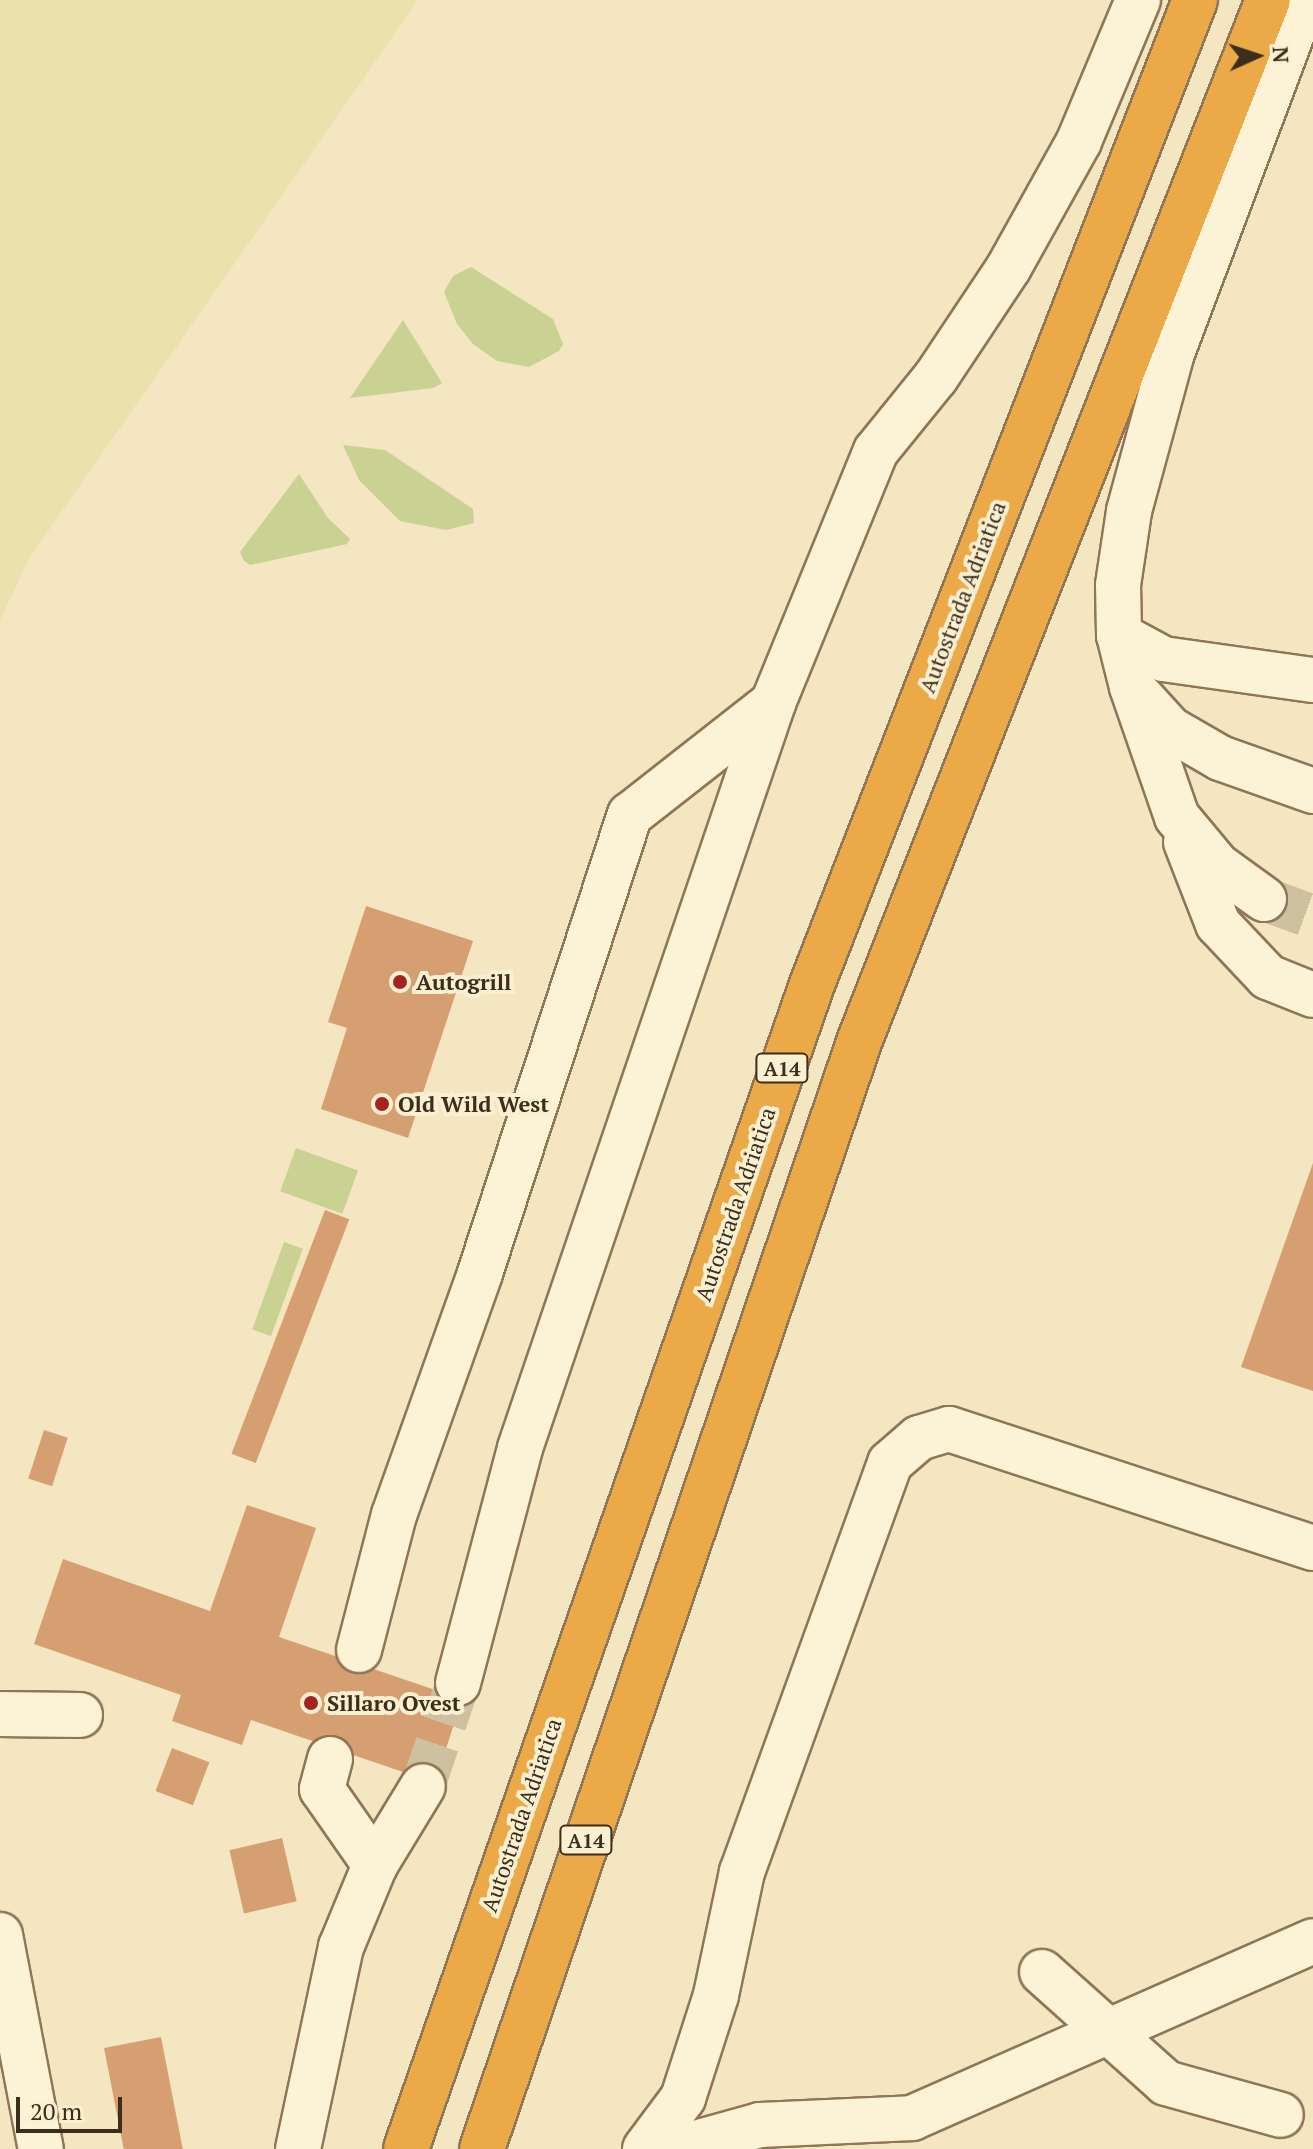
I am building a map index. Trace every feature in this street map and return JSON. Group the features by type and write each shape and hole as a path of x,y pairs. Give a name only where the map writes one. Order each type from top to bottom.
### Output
{"highway":[{"name":"Autostrada Adriatica","path":"406,2149 811,987 1195,0"},
{"name":"A14","path":"482,2149 859,1042 1268,0"}],"lane":[{"path":"458,1683 520,1448 773,703 876,451 936,377 1009,267 1079,141 1138,0"},
{"path":"1305,0 1172,353 1121,547 1119,635 1132,687 1218,924 1268,977 1313,995"},
{"path":"1119,635 1163,659 1291,673 1313,680"},
{"path":"1132,687 1170,729 1220,758 1313,791"},
{"path":"359,1650 394,1515 480,1273 630,815 773,703"},
{"path":"1177,817 1218,866 1264,899"},
{"path":"645,2149 683,2098 716,1995 742,1872 890,1463 919,1438 949,1429 1313,1548"},
{"path":"0,1714 80,1715"},
{"path":"330,1759 322,1789 375,1865"},
{"path":"298,2149 341,1947 375,1865 423,1786"},
{"path":"0,1935 41,2149"},
{"path":"674,2149 760,2125 912,2118 1313,1941"},
{"path":"1042,1972 1166,2083 1281,2115"}],"shaded area":[{"path":"0,0 418,0 30,557 0,620"}],"green space":[{"path":"471,267 553,319 563,344 559,351 529,367 497,361 473,344 457,324 444,292 453,276"},
{"path":"403,320 442,383 433,388 350,398"},
{"path":"343,445 385,450 473,509 474,523 446,530 400,521 359,480"},
{"path":"299,474 328,518 350,539 347,544 250,565 240,552"},
{"path":"296,1148 358,1171 342,1214 280,1191"},
{"path":"284,1242 303,1249 271,1336 252,1329"}],"building":[{"name":"Autogrill","path":"366,906 473,941 408,1138 321,1109 347,1028 328,1022"},
{"path":"1313,1163 1313,1391 1241,1367"},
{"path":"325,1210 349,1219 256,1463 231,1454"},
{"path":"44,1430 68,1438 52,1486 28,1479"},
{"path":"247,1505 316,1528 279,1637 462,1699 435,1783 251,1720 242,1745 172,1721 181,1695 34,1644 63,1559 210,1611"},
{"path":"172,1748 209,1762 193,1805 156,1791"},
{"path":"282,1838 297,1901 244,1913 229,1850"},
{"path":"161,2037 183,2149 124,2149 104,2048"}],"tunnel":[{"path":"1264,899 1313,917"},
{"path":"423,1786 458,1683"}],"place":[{"name":"Autogrill","path":"400,982"},
{"name":"Old Wild West","path":"382,1104"},
{"name":"Sillaro Ovest","path":"311,1703"}]}
